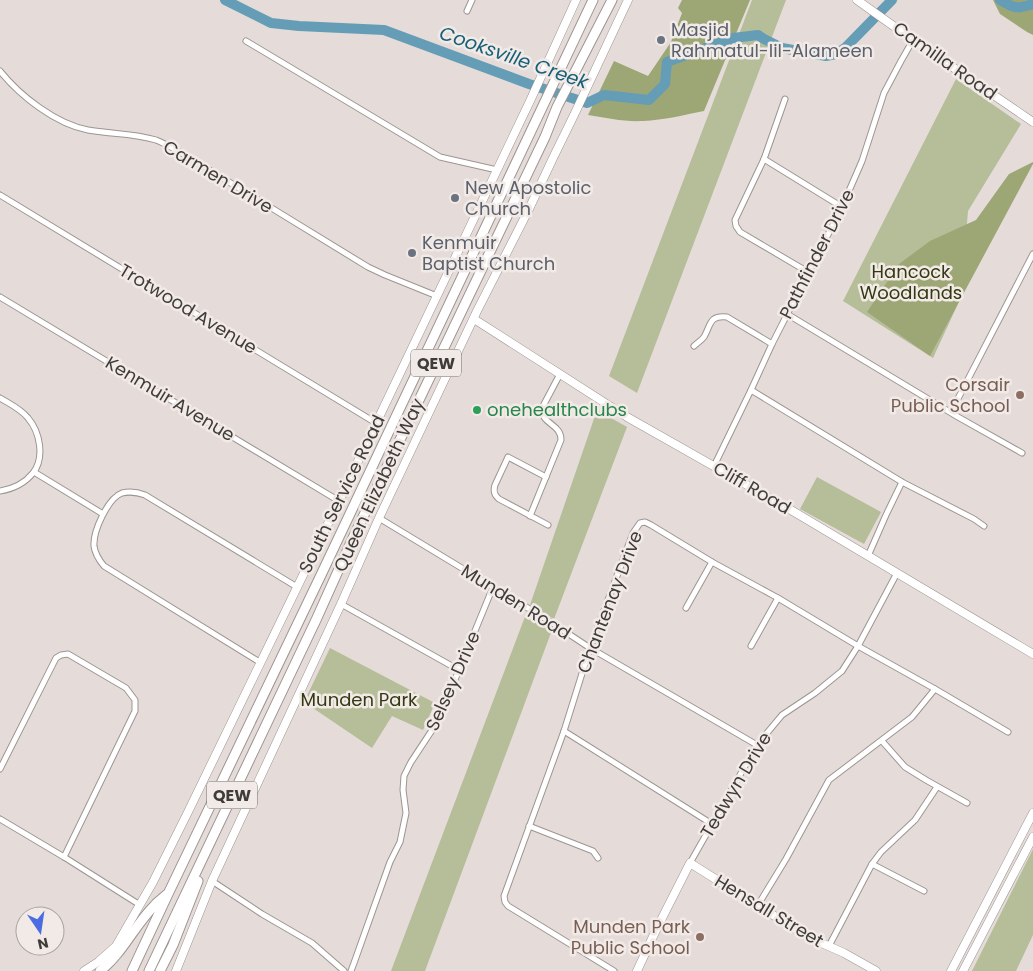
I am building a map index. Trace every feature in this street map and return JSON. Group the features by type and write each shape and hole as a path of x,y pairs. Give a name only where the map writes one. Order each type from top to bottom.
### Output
{"highway":[{"name":"Queen Elizabeth Way","path":"132,971 593,0"},
{"name":"Queen Elizabeth Way","path":"149,971 545,137 557,107 612,0"},
{"path":"160,971 173,945 220,823"},
{"path":"100,971 122,949 153,906 168,894"}],"street":[{"path":"466,11 472,0"},
{"name":"South Service Road","path":"84,971 98,962 116,946 140,905 188,812 542,77 576,0"},
{"path":"176,971 212,881 379,518 628,0"},
{"name":"Camilla Road","path":"857,0 1033,122"},
{"name":"Pathfinder Drive","path":"714,466 772,344 842,207 862,161 884,93 913,40"},
{"path":"246,41 440,157 497,170"},
{"name":"Carmen Drive","path":"0,71 21,93 54,117 79,128 156,140 180,152 368,267 437,296"},
{"path":"786,99 764,159 735,220 740,232 808,272"},
{"path":"764,159 842,207"},
{"name":"Trotwood Avenue","path":"0,195 376,423"},
{"path":"951,412 1033,254"},
{"name":"Kenmuir Avenue","path":"0,297 339,501"},
{"path":"787,314 1022,452"},
{"path":"694,346 703,339 711,321 716,317 722,316 727,317 772,344"},
{"name":"Cliff Road","path":"474,319 626,417 714,466 1033,654"},
{"path":"530,516 561,442 562,437 559,431 542,414 542,410 560,374"},
{"path":"751,390 902,482 974,518 984,526"},
{"path":"0,398 22,412 29,419 34,426 38,438 40,454 34,472 18,485 0,491"},
{"path":"546,476 508,457 495,486 495,494 499,499 548,525"},
{"path":"34,472 103,514"},
{"path":"868,556 902,482"},
{"path":"261,662 104,566 94,546 94,539 103,514 117,495 131,492 140,493 297,587"},
{"name":"Munden Road","path":"379,518 546,619 590,648 757,745"},
{"name":"Chantenay Drive","path":"614,971 508,906 504,896 564,731 590,648 633,533 640,523 645,522 651,525 1008,732"},
{"path":"686,608 712,562"},
{"name":"Tedwyn Drive","path":"637,971 690,863 757,745 782,716 842,671 858,646 897,573"},
{"name":"Selsey Drive","path":"351,971 390,862 400,842 406,813 403,790 404,776 411,762 438,722 493,587"},
{"path":"751,646 778,598"},
{"path":"341,604 459,670"},
{"path":"0,769 56,658 61,654 68,654 126,688 135,700 135,711 64,857"},
{"path":"758,905 786,859 829,780 912,717 935,689"},
{"path":"564,731 712,824"},
{"path":"882,740 905,766 968,802"},
{"path":"829,946 872,864 881,852 915,820 937,786"},
{"path":"951,971 1033,813"},
{"path":"0,819 140,905"},
{"path":"529,826 593,851 598,858"},
{"path":"963,971 1033,837"},
{"name":"Hensall Street","path":"690,863 808,937 848,955 876,971"},
{"path":"872,864 924,891"},
{"path":"212,881 262,914 312,943 344,971"}],"green space":[{"path":"682,0 750,0 704,111 643,121 588,115 614,61 648,76 671,42 682,13 678,8"},
{"path":"752,0 786,0 637,393 609,376"},
{"path":"993,0 1033,0 1033,35 1000,14"},
{"name":"Hancock Woodlands","path":"956,79 1021,124 968,211 965,247 968,282 933,358 843,301"},
{"path":"1033,162 930,356 867,312 899,264 930,241 976,220 1009,174"},
{"path":"597,410 627,427 554,619 530,605"},
{"path":"817,477 881,512 864,544 800,509"},
{"path":"526,614 552,630 425,971 391,971"},
{"name":"Munden Park","path":"330,648 435,703 423,730 392,716 372,748 304,702"},
{"path":"1033,849 1033,935 1016,971 972,971"}],"waterway":[{"name":"Cooksville Creek","path":"225,0 271,23 384,30 529,84 587,103 604,95 649,100 665,84 667,62 733,38 758,35 782,48 826,56 836,54 846,47 892,0"},
{"name":"Cooksville Creek","path":"1000,0 1016,7 1033,4"}],"place":[{"name":"Masjid Rahmatul-lil-Alameen","path":"661,40"},
{"name":"New Apostolic Church","path":"455,198"},
{"name":"Kenmuir Baptist Church","path":"412,253"},
{"name":"Corsair Public School","path":"1020,395"},
{"name":"onehealthclubs","path":"477,410"},
{"name":"Munden Park Public School","path":"700,937"}]}
